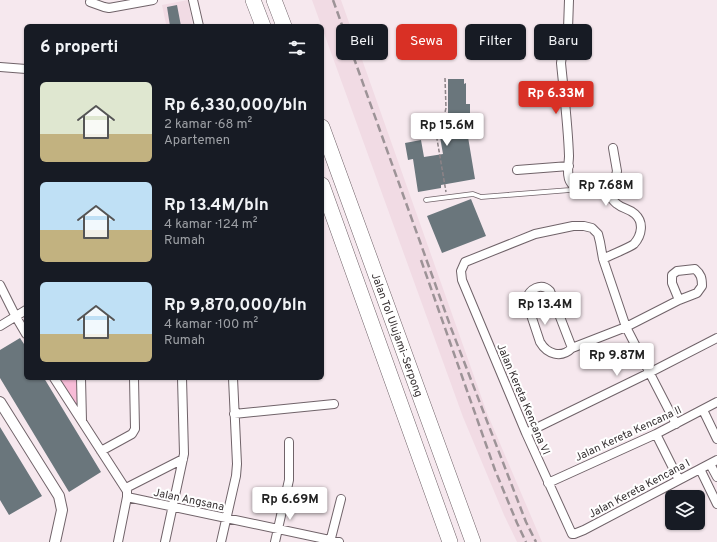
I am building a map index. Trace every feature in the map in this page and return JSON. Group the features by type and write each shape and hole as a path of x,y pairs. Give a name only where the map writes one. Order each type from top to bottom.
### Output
{"highway":[{"path":"253,0 262,24"},
{"path":"274,0 283,24"},
{"name":"Jalan Tol Ulujami–Serpong","path":"324,132 473,542"},
{"name":"Jalan Tol Ulujami–Serpong","path":"324,191 450,542"}],"street":[{"path":"90,2 109,8 153,0"},
{"path":"193,0 199,24"},
{"path":"569,0 568,29 562,49 561,63 569,178 573,184 596,184 618,205 627,208 639,218 642,227 641,232 633,244 603,258 626,327 676,424"},
{"path":"0,67 24,69"},
{"path":"611,197 617,175 616,158 613,148"},
{"path":"517,170 569,166"},
{"name":"Jalan Kereta Kencana VI","path":"572,534 526,433 462,280 461,271 465,262 509,244 534,234 573,226 592,228 598,234 603,258"},
{"path":"0,285 24,331"},
{"path":"572,348 550,291 545,286 532,290 528,294 526,300 540,342 544,348 553,354 559,355 564,354 572,348 626,327 679,300"},
{"path":"0,326 24,311"},
{"path":"526,433 717,338"},
{"path":"55,380 126,488 127,497 118,542"},
{"path":"81,380 82,421"},
{"path":"101,451 132,434 135,429 134,380"},
{"path":"165,542 183,459 185,442 182,380"},
{"path":"221,542 236,476 237,464 233,380"},
{"path":"0,402 59,496 62,510 55,542"},
{"name":"Jalan Kereta Kencana II","path":"548,483 656,434 717,402"},
{"path":"234,414 334,404"},
{"path":"703,410 717,439"},
{"path":"656,434 679,480"},
{"path":"275,542 289,480 289,442"},
{"path":"126,488 183,459"},
{"path":"714,462 717,477"},
{"name":"Jalan Kereta Kencana I","path":"572,534 584,530 714,462"},
{"path":"700,469 717,504"},
{"name":"Jalan Angsana","path":"127,497 339,542"},
{"path":"330,541 341,499"}],"lane":[{"path":"426,200 473,194 481,197 570,190 573,184"}],"path":[{"path":"445,78 446,108 437,138 446,191"}],"shaded area":[{"path":"188,0 193,24 166,24 162,5"},
{"path":"312,0 341,0 349,24 336,24 336,60 362,60 487,413 542,542 517,542 504,515 463,417 324,33 324,24 321,24"},
{"path":"59,380 78,380 79,410"}],"building":[{"path":"177,5 181,24 170,24 167,7"},
{"path":"448,79 464,79 464,84 466,83 466,104 470,104 470,119 465,119 475,179 441,185 441,188 418,192 413,159 408,160 405,143 421,140 424,157 443,154 440,137 447,136"},
{"path":"471,199 486,236 442,253 427,216"},
{"path":"20,338 24,344 24,380 45,380 101,472 69,492 0,378 0,350"},
{"path":"0,427 42,496 9,515 0,500"}],"railway":[{"path":"333,0 451,328 526,522 536,542"},
{"path":"421,260 495,470 526,542"}]}
